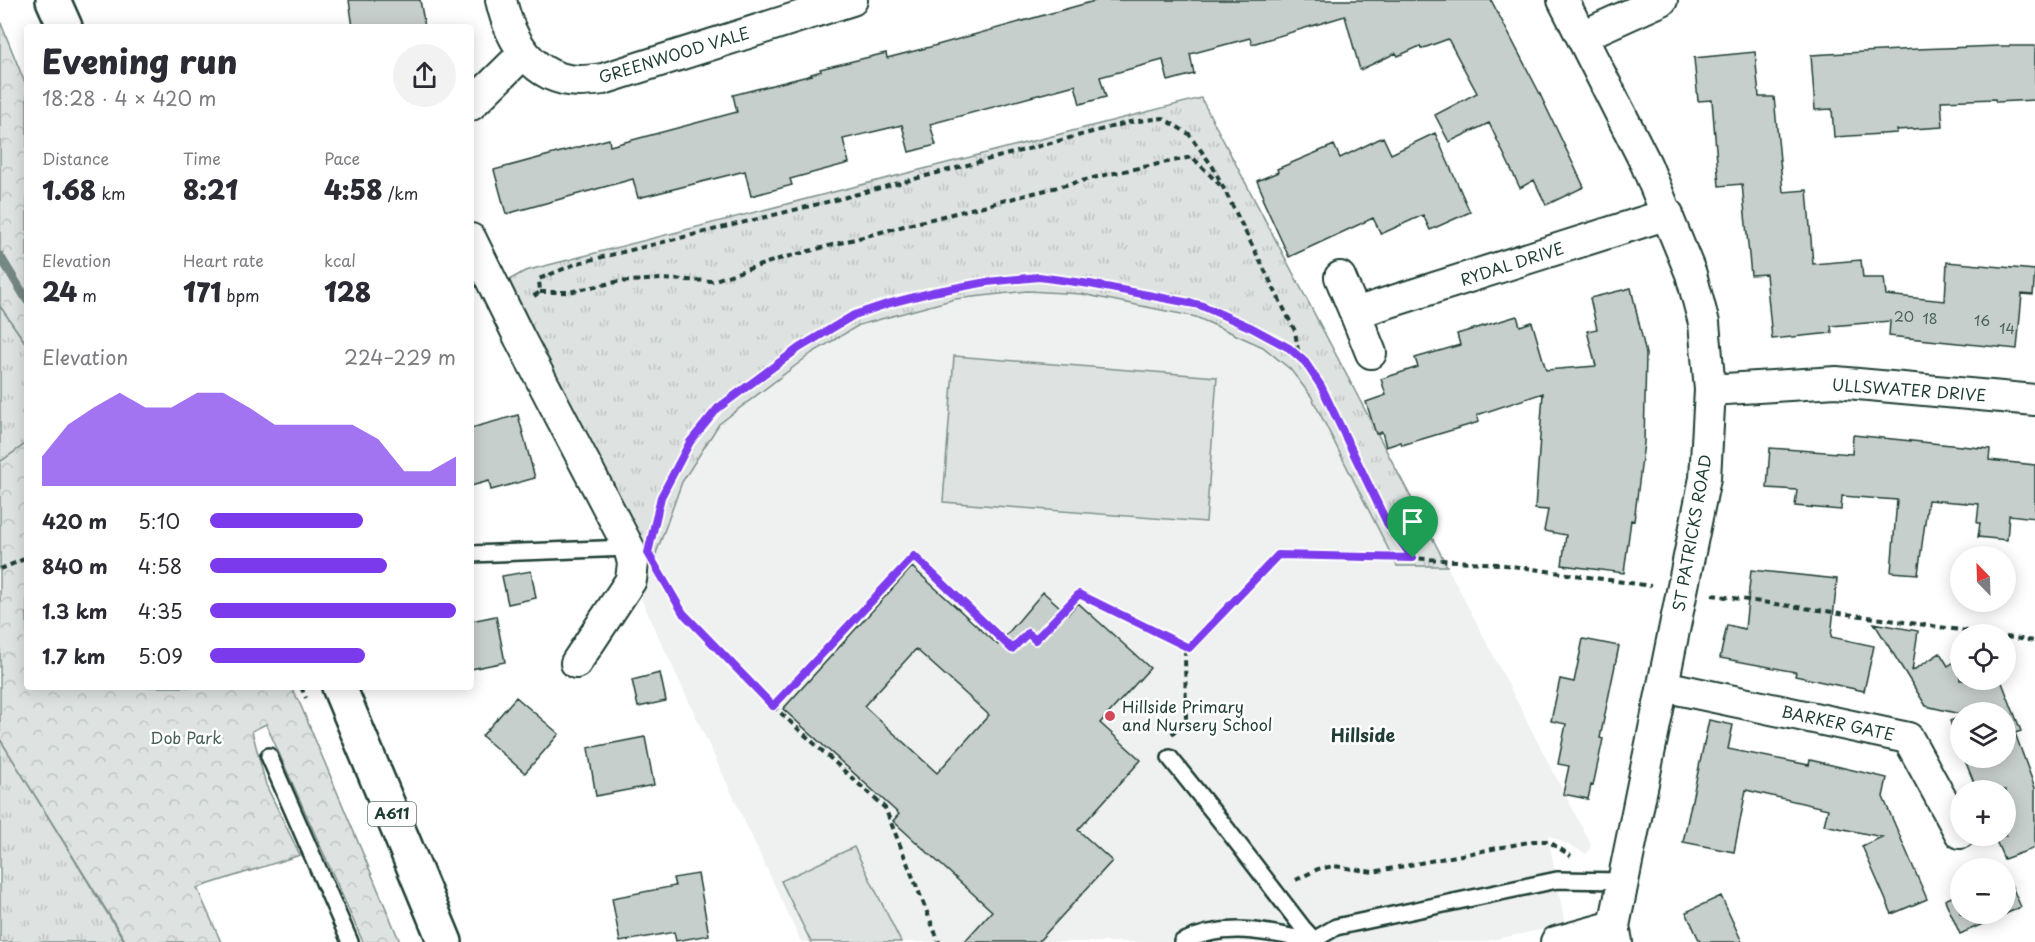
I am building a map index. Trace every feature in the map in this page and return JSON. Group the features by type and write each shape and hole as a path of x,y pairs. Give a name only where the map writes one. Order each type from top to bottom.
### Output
{"main road":[{"path":"53,0 64,24"},
{"name":"A611","path":"340,690 445,942"}],"street":[{"name":"GREENWOOD VALE","path":"501,0 505,20 515,42 527,58 545,71 564,79 579,81 603,79 852,0"},
{"name":"ST PATRICKS ROAD","path":"1563,0 1646,164 1691,274 1704,323 1710,390 1705,478 1663,686 1616,882 1616,934"},
{"path":"1582,36 1662,0"},
{"path":"474,102 524,53"},
{"name":"RYDAL DRIVE","path":"1355,313 1668,214"},
{"path":"474,245 529,357 635,561 576,663"},
{"path":"1340,277 1371,353"},
{"name":"ULLSWATER DRIVE","path":"1710,390 1836,382 2035,400"},
{"name":"BARKER GATE","path":"1663,686 1908,738 1950,815"},
{"path":"1556,942 1616,934"}],"lane":[{"path":"474,554 635,561"},
{"path":"268,756 350,942"},
{"path":"1170,758 1316,942"},
{"path":"1316,942 1319,937 1336,927 1557,880 1616,882"},
{"path":"1182,942 1201,933 1244,930 1316,942"}],"path":[{"path":"540,292 538,279 578,263 846,197 1130,122 1163,118 1189,134 1213,167 1295,331 1299,357"},
{"path":"528,299 540,292 569,292 616,282 661,279 712,280 779,259 904,226 1105,175 1192,157 1223,188"},
{"path":"939,942 885,808 773,706 635,561 671,476 690,442 718,408 799,348 854,315 933,292 987,282 1039,277 1090,284 1200,305 1252,328 1289,348 1305,362 1321,386 1387,523 1413,558"},
{"path":"1170,758 1159,748 1186,720 1185,652 1278,555 1413,558 1498,564 1950,629"},
{"path":"773,706 914,556 1012,649 1028,633 1035,640 1079,594 1189,648"},
{"path":"0,569 24,559"},
{"path":"2016,638 2035,641"},
{"path":"1276,893 1318,869 1334,866 1373,872 1534,841 1548,841 1616,882"}],"shaded area":[{"name":"Hillside Primary and Nursery School","path":"1027,291 1082,294 1196,317 1263,347 1290,369 1311,396 1397,565 1447,566 1591,845 1587,854 1548,835 1565,925 1482,942 801,942 641,599 653,562 682,482 719,424 812,353 859,325 955,299"}],"green space":[{"path":"0,21 24,81 24,341 0,306"},
{"path":"1201,98 1447,566 1397,566 1311,396 1290,369 1263,347 1196,317 1082,294 1027,291 955,299 859,325 812,353 719,424 682,482 653,562 507,281 525,271"},
{"path":"0,306 24,341 24,445 0,462"},
{"path":"954,356 1217,377 1206,522 943,502"},
{"name":"Dob Park","path":"24,445 24,690 293,690 400,942 363,942 266,724 252,731 266,785 300,855 197,888 221,942 126,942 0,739 0,462"},
{"path":"0,739 125,942 0,942"},
{"path":"854,847 901,942 811,942 781,881"}],"building":[{"path":"349,0 420,0 424,24 353,24"},
{"path":"1098,0 1491,0 1538,90 1584,187 1546,205 1534,180 1520,188 1489,123 1449,142 1435,115 1477,93 1448,39 1421,49 1420,46 1398,56 1396,53 1360,70 1345,16 1252,44 1250,38 1190,54 1194,74 1168,81 1163,60 1100,77 1106,97 1080,104 1075,85 930,124 936,145 909,152 902,125 843,139 849,163 790,179 792,185 751,196 745,171 638,198 633,179 506,214 494,170 609,139 610,146 737,112 733,95 812,75 821,71 820,69 886,53 887,58"},
{"path":"2035,46 2035,100 1941,101 1943,127 1834,137 1832,109 1815,110 1811,55"},
{"path":"1755,52 1759,97 1774,97 1783,192 1807,190 1813,264 1861,260 1863,278 1884,278 1886,295 1945,301 1947,262 2035,270 2033,295 2022,294 2017,349 1889,336 1890,321 1831,326 1832,333 1772,339 1766,274 1751,275 1742,184 1719,186 1712,100 1698,101 1694,58"},
{"path":"1435,133 1470,212 1430,230 1423,215 1381,234 1373,218 1289,257 1262,198 1264,197 1257,181 1278,172 1277,169 1334,145 1340,158 1383,137 1391,154"},
{"path":"1631,288 1646,354 1644,443 1634,521 1631,520 1624,573 1562,565 1566,535 1544,531 1548,510 1535,509 1543,393 1477,415 1479,422 1402,445 1401,442 1386,447 1382,432 1376,434 1366,402 1386,395 1381,379 1418,367 1415,358 1460,345 1457,334 1517,316 1520,326 1532,322 1546,370 1596,366 1587,331 1597,329 1590,298"},
{"path":"518,415 535,478 491,490 489,481 474,485 474,427"},
{"path":"1853,435 1990,449 1989,460 2035,465 2035,518 2009,515 2007,540 1978,537 1979,504 1928,500 1918,574 1891,572 1897,500 1842,496 1841,510 1795,506 1797,490 1767,488 1770,448 1852,454"},
{"path":"912,567 998,645 1043,592 1068,614 1078,603 1150,668 1100,723 1141,760 1078,830 1112,861 1038,942 964,942 992,911 893,821 899,814 783,709","holes":["916,649 989,715 937,773 864,706"]},
{"path":"1751,570 1837,579 1831,637 1874,646 1864,691 1795,676 1796,672 1720,658 1727,625 1745,629"},
{"path":"531,571 536,598 508,604 502,576"},
{"path":"496,616 505,662 474,668 474,620"},
{"path":"1874,623 1918,631 1912,671 1940,653 1948,666 1950,665 1950,690 2005,690 2010,702 1950,702 1950,712 1926,706"},
{"path":"1583,639 1619,646 1600,738 1603,739 1588,799 1563,794 1569,766 1558,764 1566,724 1551,721 1560,679 1574,682"},
{"path":"660,673 666,701 638,707 632,680"},
{"path":"516,697 559,734 525,773 482,736"},
{"path":"2016,718 2021,731 2016,733"},
{"path":"1709,720 1733,725 1728,749 1809,765 1810,760 1887,778 1883,797 1927,899 1892,914 1862,846 1882,837 1824,825 1828,809 1746,790 1734,852 1683,842"},
{"path":"2016,736 2035,788 2035,848 2004,858 1998,846 2016,846 2016,780 1973,780 1968,768 2016,768"},
{"path":"645,737 654,785 596,796 588,748"},
{"path":"698,874 709,935 676,941 674,932 620,942 612,898 675,886 673,878"},
{"path":"1721,896 1742,942 1700,942 1686,912"},
{"path":"2016,896 2021,907 2016,909"},
{"path":"1950,898 1950,911 1945,900"},
{"path":"1956,924 1982,924 1960,934"}],"waterway":[{"path":"0,256 24,295"}],"place":[{"name":"Hillside Primary and Nursery School","path":"1110,716"}],"district":[{"name":"Hillside","path":"1363,736"}],"route":[{"path":"1039,277 1090,284 1200,305 1252,328 1289,348 1305,362 1321,386 1387,523 1413,558 1278,555 1189,648 1079,594 1035,640 1028,633 1012,649 914,556 773,706 683,613 648,553 661,497 690,442 718,408 799,348 854,315 887,304 933,292 987,282 1039,277"}]}
